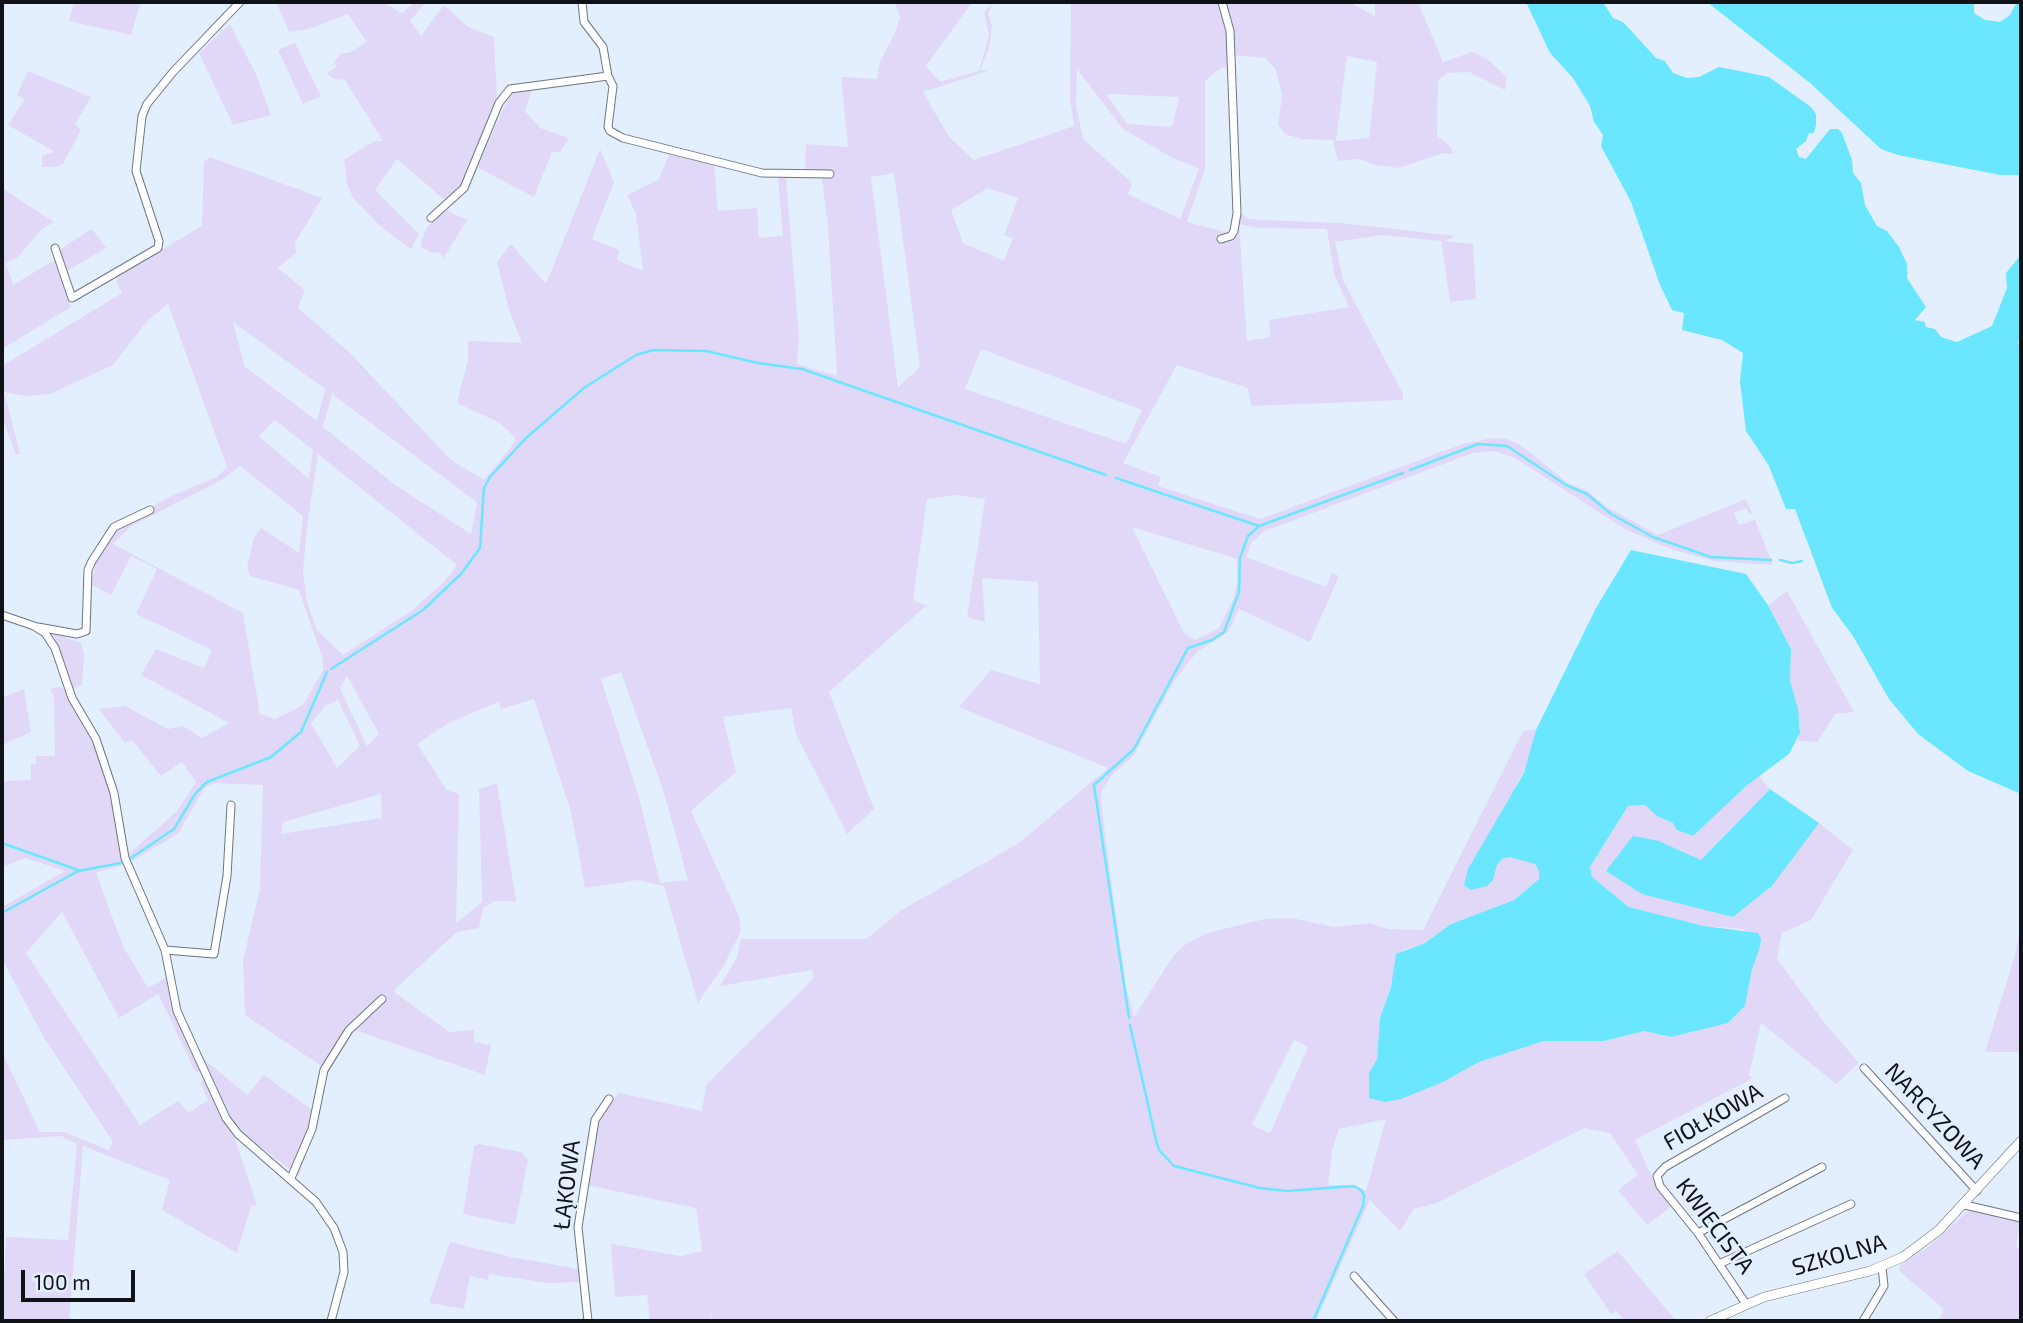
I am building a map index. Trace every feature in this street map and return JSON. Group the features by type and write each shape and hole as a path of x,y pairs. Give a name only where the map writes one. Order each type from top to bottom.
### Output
{"street":[{"path":"55,248 72,298 158,248 159,241 136,172 142,116 147,104 173,72 240,2"},
{"path":"582,2 584,22 606,53 608,76 613,86 608,127 623,138 762,173 830,174"},
{"path":"1221,239 1231,236 1237,213 1230,31 1222,2"},
{"path":"431,218 461,193 499,103 510,89 608,76"},
{"path":"2,615 34,626 77,634 86,631 88,570 97,551 114,527 150,510"},
{"path":"34,626 45,633 55,648 72,698 96,739 114,793 125,859 165,950 177,1011 226,1118 238,1134 316,1202 340,1242 343,1284 331,1321"},
{"path":"165,950 214,954 227,876 231,805"},
{"path":"291,1178 312,1129 324,1070 349,1030 382,999"},
{"name":"NARCYZOWA","path":"1864,1068 1978,1191"},
{"name":"FIOŁKOWA","path":"1661,1170 1785,1098"},
{"name":"ŁĄKOWA","path":"588,1321 578,1227 595,1120 609,1099"},
{"name":"SZKOLNA","path":"1710,1321 1782,1291 1882,1267 1914,1250 1965,1205 2021,1141"},
{"path":"1698,1233 1822,1167"},
{"name":"KWIECISTA","path":"1661,1170 1657,1176 1660,1186 1698,1233 1746,1304"},
{"path":"1719,1264 1851,1204"},
{"path":"1965,1205 2021,1218"},
{"path":"1863,1321 1884,1286 1882,1267"},
{"path":"1354,1276 1394,1321"}],"shaded area":[{"path":"74,2 140,4 131,35 69,21"},
{"path":"276,2 382,2 402,13 415,2 426,2 410,21 421,36 444,5 468,27 494,37 497,98 459,191 447,202 397,159 375,190 419,234 411,249 380,226 353,198 347,183 344,160 374,141 383,141 345,80 334,79 327,73 337,67 334,62 342,53 349,53 367,42 348,14 309,29 289,32"},
{"path":"899,2 972,2 926,66 940,82 979,71 989,35 984,12 994,2 988,14 992,25 989,49 980,70 988,71 923,92 949,137 974,160 1074,126 1070,98 1071,2 1217,2 1227,29 1228,67 1221,68 1205,81 1205,168 1187,222 1229,233 1233,213 1240,212 1247,218 1261,220 1341,223 1456,236 1444,241 1473,244 1476,299 1450,302 1441,241 1382,235 1335,242 1343,280 1403,394 1403,400 1251,406 1248,388 1177,365 1123,463 1161,477 1158,486 1260,519 1463,444 1492,438 1507,439 1522,446 1568,483 1589,492 1605,506 1658,535 1746,499 1752,513 1749,514 1746,508 1734,513 1739,525 1755,520 1773,565 1714,561 1668,548 1625,529 1515,458 1494,451 1473,453 1265,531 1252,542 1246,557 1326,587 1332,573 1339,576 1310,642 1239,609 1228,632 1197,652 1174,681 1134,755 1111,776 1102,790 1101,802 1112,887 1126,986 1134,1017 1174,955 1186,944 1207,933 1265,919 1292,918 1334,927 1371,923 1388,929 1423,930 1523,731 1536,730 1531,758 1504,810 1493,880 1497,865 1502,859 1510,857 1535,864 1540,871 1539,879 1514,900 1451,924 1425,943 1403,950 1380,1018 1377,1059 1369,1073 1401,1099 1441,1083 1479,1062 1544,1041 1604,1041 1644,1031 1671,1037 1728,1023 1745,1006 1752,969 1760,947 1743,929 1704,926 1629,907 1592,877 1590,867 1628,806 1645,805 1657,816 1673,823 1759,776 1770,789 1701,860 1659,841 1705,909 1733,917 1772,886 1819,823 1853,850 1811,920 1782,933 1777,959 1859,1063 1836,1084 1761,1023 1749,1075 1753,1078 1635,1140 1656,1185 1672,1206 1647,1225 1618,1190 1638,1175 1610,1133 1584,1128 1437,1203 1414,1209 1400,1231 1370,1200 1316,1321 712,1321 711,1312 711,1321 650,1321 647,1295 615,1297 611,1244 681,1256 702,1251 696,1208 587,1185 599,1119 605,1107 619,1093 702,1111 706,1085 814,978 812,970 720,986 737,957 741,939 867,939 900,911 1019,843 1108,768 959,707 991,670 1040,684 1038,582 982,578 985,622 967,617 985,499 956,495 927,499 913,600 926,606 829,692 874,809 847,834 796,734 791,708 723,717 736,772 691,811 739,916 741,931 724,965 698,1003 664,886 638,880 585,888 571,812 534,699 501,709 498,702 447,724 417,744 447,790 459,794 456,923 482,902 479,789 497,783 516,901 494,901 483,908 479,928 457,932 393,991 449,1032 474,1030 474,1042 491,1045 485,1075 354,1030 325,1078 317,1120 299,1176 245,1135 230,1116 204,1059 247,1095 264,1075 314,1111 323,1067 245,1015 243,961 260,888 263,785 215,783 204,788 178,834 132,861 129,854 177,811 196,782 182,762 161,776 132,740 125,743 99,709 125,706 168,729 183,726 202,738 229,723 141,675 156,649 204,668 212,650 136,614 157,569 131,556 111,595 91,584 98,556 123,524 167,498 217,477 227,467 168,304 148,320 113,365 50,394 25,396 4,392 20,454 16,455 2,417 2,366 122,293 116,281 119,275 202,226 204,162 210,157 322,198 295,243 296,253 278,268 305,290 298,308 349,352 451,460 484,480 515,442 514,436 498,422 457,403 468,360 468,341 522,343 509,310 497,262 511,244 546,284 600,149 614,182 592,239 619,250 617,260 643,271 636,214 627,195 659,179 669,155 714,164 718,211 757,208 759,238 783,236 778,177 786,178 799,337 797,364 837,376 828,227 821,171 805,171 806,144 848,147 841,77 877,79 880,62 900,17 895,5","holes":["1077,69 1123,129 1171,157 1199,169 1180,219 1128,194 1132,183 1083,139 1076,104","1107,95 1179,97 1171,127 1127,124","894,173 920,367 898,387 871,177","988,188 1018,198 1004,235 1013,238 1004,261 963,243 951,210","1239,224 1259,228 1327,229 1334,274 1349,307 1269,320 1270,337 1247,341","233,322 325,389 317,421 245,367","981,349 1142,410 1126,444 965,389","332,394 477,502 471,534 394,484 323,427","275,420 313,450 309,479 259,436","318,454 457,565 445,581 411,611 343,655 317,630 307,602 303,573","240,466 303,516 299,553 261,528 254,537 247,568 250,576 299,590 323,660 323,670 303,705 275,719 260,714 243,613 113,544 132,526 223,479","1132,527 1237,559 1237,581 1233,600 1219,628 1195,640 1184,633","621,672 664,793 688,880 660,883 639,797 601,679","347,676 379,734 367,746 340,688","338,700 360,746 337,768 311,723 325,706","381,794 382,818 281,834 283,822","1294,1040 1308,1047 1270,1133 1252,1125","1386,1119 1366,1191 1354,1185 1328,1185 1332,1151 1339,1129"]},
{"path":"1225,2 1349,2 1375,16 1375,2 1418,2 1443,62 1472,52 1487,59 1507,77 1505,90 1469,72 1447,73 1438,80 1437,136 1451,147 1453,154 1443,153 1398,168 1359,159 1338,161 1333,140 1301,139 1285,134 1278,125 1282,96 1276,70 1266,58 1234,55 1232,28","holes":["1347,56 1377,62 1369,138 1336,141"]},
{"path":"230,24 256,74 271,115 233,125 199,53"},
{"path":"295,43 321,96 303,104 278,50"},
{"path":"28,71 91,97 75,124 81,130 63,164 55,167 42,167 42,155 55,152 8,125 25,99 17,95"},
{"path":"532,90 525,111 540,128 569,138 560,152 552,152 534,197 480,169 478,165 511,92"},
{"path":"2,188 54,222 41,230 18,257 6,263 13,285 51,262 57,263 71,307 2,349"},
{"path":"446,210 467,220 443,259 440,252 431,253 421,247 421,243 427,227"},
{"path":"92,229 106,248 67,271 59,250"},
{"path":"1787,591 1854,712 1835,714 1817,742 1798,741 1800,726 1790,681 1791,649 1768,605"},
{"path":"53,633 81,643 84,655 82,685 72,689"},
{"path":"64,688 85,725 108,783 123,865 96,872 111,914 124,948 148,988 167,977 173,1012 201,1071 196,1073 158,994 119,1018 62,912 26,953 140,1125 178,1101 189,1113 208,1100 200,1082 205,1080 234,1136 257,1205 251,1206 237,1253 162,1210 170,1180 83,1146 69,1321 2,1321 6,1237 68,1240 77,1144 61,1136 2,1140 2,1052 40,1132 64,1132 109,1150 113,1142 43,1036 2,959 2,907 65,871 26,858 2,867 2,781 31,780 31,764 36,764 36,756 55,756 54,697 50,689"},
{"path":"24,689 31,732 2,745 2,698"},
{"path":"2021,925 2021,1052 1985,1052 2015,955"},
{"path":"479,1144 521,1152 528,1160 515,1225 463,1214 474,1146"},
{"path":"1970,1209 2021,1222 2016,1244 2021,1254 2021,1321 1938,1321 1944,1309 1900,1272 1899,1266 1928,1247"},
{"path":"450,1242 511,1257 579,1269 581,1282 547,1283 489,1274 488,1280 470,1276 464,1309 429,1303"},
{"path":"1618,1251 1676,1321 1625,1321 1616,1311 1611,1314 1584,1274"}],"water":[{"path":"1526,2 1603,2 1613,18 1623,22 1656,58 1665,61 1673,73 1687,78 1699,77 1719,67 1769,77 1811,107 1816,114 1816,125 1814,133 1809,133 1806,141 1796,149 1799,157 1806,159 1830,129 1838,129 1842,133 1852,160 1853,173 1861,183 1865,205 1877,226 1887,231 1899,247 1907,264 1907,278 1926,307 1915,320 1925,322 1926,327 1935,329 1941,337 1957,342 1992,326 2007,288 2006,273 2019,257 2021,246 2021,336 2018,342 2021,352 2021,794 1968,771 1918,734 1889,699 1853,636 1832,608 1795,509 1786,509 1769,466 1746,431 1740,382 1743,353 1722,340 1682,330 1684,313 1672,310 1660,285 1631,202 1601,146 1603,135 1594,122 1590,106 1573,78 1550,53"},
{"path":"1707,2 1974,2 1974,13 1985,20 2000,22 2010,15 2017,2 2021,2 2021,175 2000,175 1898,155 1881,149 1810,83"},
{"path":"1631,550 1746,574 1768,605 1791,649 1790,681 1798,709 1800,733 1789,754 1746,786 1693,836 1677,830 1673,823 1657,816 1645,805 1628,806 1590,867 1592,877 1629,907 1704,926 1758,933 1761,939 1760,947 1752,969 1745,1006 1728,1023 1671,1037 1644,1031 1604,1041 1544,1041 1479,1062 1441,1083 1401,1099 1385,1102 1369,1098 1369,1073 1377,1059 1380,1018 1391,987 1396,954 1425,943 1451,924 1514,900 1539,879 1535,864 1510,857 1502,859 1497,865 1493,880 1487,886 1471,890 1464,885 1468,869 1524,773 1536,730 1596,608"},
{"path":"1770,789 1819,823 1772,886 1733,917 1642,894 1606,871 1633,836 1659,841 1701,860"}],"waterway":[{"path":"331,669 423,610 461,574 480,548 484,488 490,477 526,438 584,388 636,355 653,350 706,351 758,363 802,369 1106,475"},
{"path":"1410,470 1478,444 1507,446 1566,485 1587,494 1611,514 1653,537 1711,557 1771,560"},
{"path":"1129,1018 1094,785 1134,749 1188,648 1212,640 1224,632 1239,592 1240,558 1248,536 1259,526 1403,473"},
{"path":"1116,478 1259,526"},
{"path":"1780,560 1792,563 1802,561"},
{"path":"131,858 174,829 195,794 207,782 271,757 301,732 327,672"},
{"path":"2,843 78,870"},
{"path":"2,913 78,871 121,863"},
{"path":"1130,1025 1159,1150 1174,1166 1260,1188 1287,1191 1354,1186 1361,1190 1364,1195 1363,1206 1313,1321"}]}
